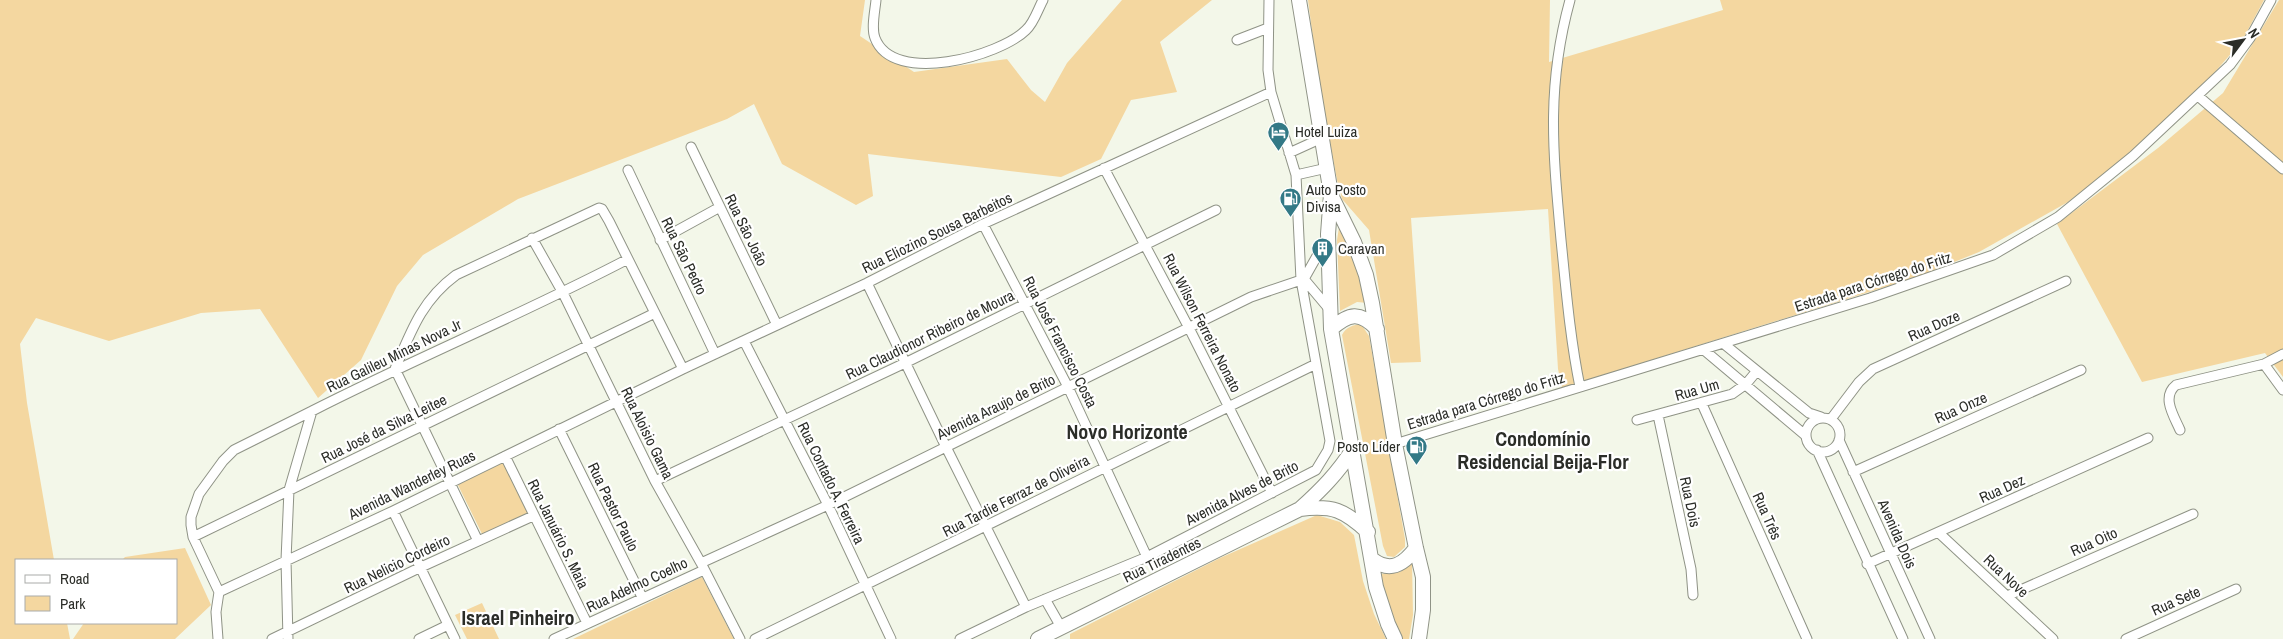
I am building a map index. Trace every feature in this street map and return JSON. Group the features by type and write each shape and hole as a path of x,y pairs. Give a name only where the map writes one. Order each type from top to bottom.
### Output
{"main road":[{"path":"1299,0 1305,47 1331,194 1328,234 1330,329 1373,560 1376,587 1395,639"},
{"path":"1331,194 1354,242 1366,275 1377,329 1395,444 1423,576 1423,610 1418,639"},
{"path":"1330,329 1349,317 1359,316 1368,320 1377,329"},
{"name":"Rua Tiradentes","path":"1038,639 1300,509 1341,468 1352,449"},
{"name":"Rua Tiradentes","path":"1300,509 1322,506 1339,510 1351,517 1368,532"},
{"path":"1373,560 1382,567 1392,566 1409,557 1416,548"}],"street":[{"path":"876,0 875,38 883,50 893,58 907,63 920,64 950,61 976,55 1013,40 1027,29 1043,0"},
{"name":"Avenida Alves de Brito","path":"960,639 1026,607 1147,557 1272,493 1316,470 1328,450 1330,441 1303,280 1296,175 1271,92 1268,70 1269,0"},
{"path":"1570,0 1556,60 1552,105 1552,150 1569,323 1580,387"},
{"name":"Estrada para Córrego do Fritz","path":"1395,444 1870,298 1994,255 2052,221 2093,190 2198,96 2230,65 2250,38 2271,0"},
{"path":"1237,40 1268,28"},
{"name":"Rua Eliozino Sousa Barbeitos","path":"617,403 683,369 867,283 983,224 1271,92"},
{"path":"2198,96 2283,169"},
{"path":"1289,153 1322,138"},
{"name":"Rua São João","path":"691,147 777,325"},
{"name":"Rua Wilson Ferreira Nonato","path":"1104,168 1189,328 1272,493"},
{"path":"1296,175 1327,168"},
{"name":"Rua São Pedro","path":"628,170 715,354"},
{"path":"660,240 720,207"},
{"path":"478,540 395,369 414,322 439,287 456,275 532,238 599,208 602,209 610,221 683,369"},
{"name":"Rua Claudionor Ribeiro de Moura","path":"655,481 905,363 1145,243 1216,210"},
{"name":"Rua José Francisco Costa","path":"983,224 1026,303 1068,388 1147,557"},
{"path":"1328,234 1317,259 1303,280 1330,310"},
{"name":"Rua Aloisio Gama","path":"532,238 563,293 655,481 703,566 740,639"},
{"name":"Rua Galileu Minas Nova Jr","path":"193,537 191,517 199,494 223,461 234,450 395,369 563,293 628,259"},
{"name":"Avenida Araujo de Brito","path":"703,566 1250,297 1303,280"},
{"name":"Rua Doze","path":"1826,418 1873,369 2066,281"},
{"path":"867,283 1026,607"},
{"name":"Rua José da Silva Leitee","path":"193,537 655,313"},
{"name":"Rua Contado A. Ferreira","path":"744,341 828,505 891,639"},
{"path":"1724,344 1808,413 1826,418"},
{"path":"1704,350 1806,435 1810,446 1816,450 1903,639"},
{"path":"2180,430 2169,403 2169,394 2176,385 2264,364 2283,354"},
{"name":"Rua Tardie Ferraz de Oliveira","path":"755,639 1316,364"},
{"path":"2264,364 2283,390"},
{"name":"Rua Onze","path":"1853,472 2080,370"},
{"name":"Rua Um","path":"1637,420 1702,404 1732,394 1746,384 1756,372"},
{"name":"Avenida Wanderley Ruas","path":"219,592 617,403"},
{"name":"Rua Três","path":"1702,404 1807,639"},
{"path":"288,636 286,560 289,490 312,411"},
{"name":"Rua Dois","path":"1658,415 1691,569 1693,595"},
{"path":"1806,435 1809,424 1826,418"},
{"name":"Avenida Dois","path":"1826,418 1837,426 1839,440 1930,639"},
{"name":"Rua Pastor Paulo","path":"560,429 642,597"},
{"name":"Rua Dez","path":"1867,564 2148,438"},
{"path":"1816,450 1829,450 1839,440"},
{"name":"Rua Januário S. Maia","path":"505,456 587,624"},
{"path":"393,511 455,639"},
{"name":"Rua Oito","path":"2008,596 2192,514"},
{"name":"Rua Nelicio Cordeiro","path":"272,639 288,636 419,568 533,516"},
{"name":"Rua Nove","path":"1939,532 2053,639"},
{"path":"193,537 219,592 216,612 218,639"},
{"name":"Rua Adelmo Coelho","path":"554,639 703,566"},
{"name":"Rua Sete","path":"2126,639 2236,589"},
{"path":"1045,599 1061,627"},
{"path":"419,639 448,625"}],"green space":[{"path":"0,0 865,0 860,36 914,72 1007,59 1031,90 1045,102 1067,63 1122,0 1212,0 1160,42 1177,92 1131,100 1101,159 1061,177 868,154 873,196 856,205 782,164 754,104 727,119 518,199 423,255 397,286 361,360 318,398 260,309 201,313 109,341 36,318 20,344 27,403 54,559 15,559 15,624 67,624 70,639 0,639"},
{"path":"1308,0 1550,0 1549,62 1723,10 1720,0 2264,0 2242,41 2215,72 2126,157 2068,202 1979,252 1917,277 1562,388 1558,369 1548,209 1411,218 1421,362 1391,363 1369,230 1342,199 1337,180 1318,77"},
{"path":"2279,0 2283,0 2283,377 2265,353 2142,382 2057,224 2158,148 2223,93"},
{"path":"1340,221 1362,272 1368,303 1357,302 1340,311 1337,240"},
{"path":"1361,324 1369,336 1405,539 1405,547 1394,557 1387,556 1383,546 1342,335 1350,327"},
{"path":"505,462 529,513 483,536 457,483"},
{"path":"1317,515 1340,522 1354,535 1363,581 1374,614 1386,639 1070,639 1070,634 1220,558"},
{"path":"185,548 211,605 175,639 73,639 83,624 178,624 178,559 123,559 125,557"},
{"path":"1412,560 1413,615 1409,639 1402,639 1386,599 1380,574 1400,572"},
{"path":"702,577 734,639 573,639"},
{"path":"482,603 499,639 467,639 455,615"}],"place":[{"name":"Hotel Luiza","path":"1279,151"},
{"name":"Auto Posto Divisa","path":"1290,218"},
{"name":"Caravan","path":"1322,268"},
{"name":"Posto Líder","path":"1416,466"}],"district":[{"name":"Novo Horizonte","path":"1127,432"},
{"name":"Condomínio Residencial Beija-Flor","path":"1543,450"},
{"name":"Israel Pinheiro","path":"518,618"}]}
